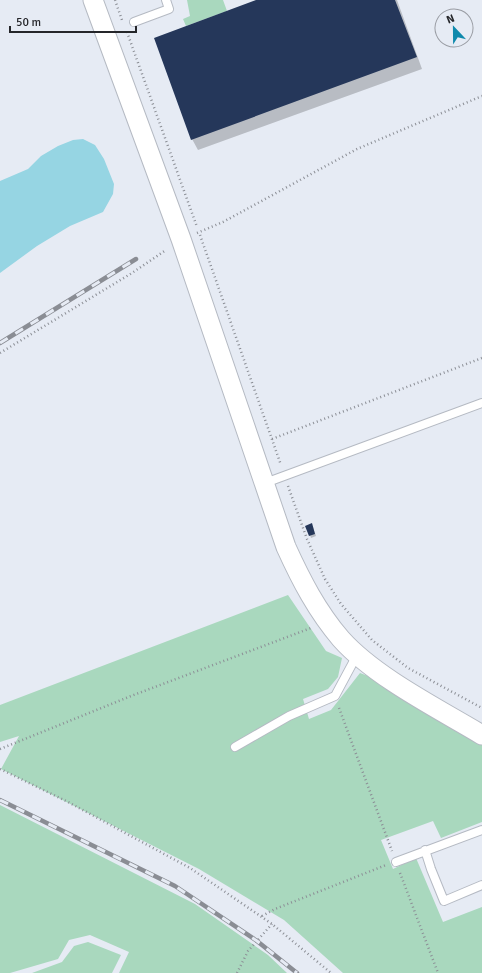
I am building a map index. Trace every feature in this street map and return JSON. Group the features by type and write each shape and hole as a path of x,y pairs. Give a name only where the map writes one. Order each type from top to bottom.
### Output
{"street":[{"path":"93,0 181,239 286,547 296,568 326,621 342,640 357,654 376,670 400,686 482,735"}],"lane":[{"path":"134,22 168,9 166,0"},
{"path":"265,483 482,403"},
{"path":"235,747 289,716 334,696 357,654"},
{"path":"396,862 482,830"},
{"path":"425,850 444,901 482,885"}],"path":[{"path":"0,353 132,273 181,239 223,222 357,149 482,96"},
{"path":"272,439 482,358"},
{"path":"307,539 325,579 341,604 372,640 408,668 482,708"},
{"path":"0,748 326,621"},
{"path":"334,696 438,973"},
{"path":"0,769 75,806 190,868 262,916 331,973"},
{"path":"262,916 275,909 396,862"},
{"path":"237,973 248,951 272,924"}],"green space":[{"path":"187,0 223,0 227,11 186,26 183,19 190,16"},
{"path":"288,595 326,651 342,658 338,677 328,689 303,699 309,719 331,710 360,673 381,681 482,743 482,822 441,838 433,821 381,840 393,869 416,858 443,922 482,907 482,973 343,973 284,920 199,869 1,769 19,736 0,742 0,705"},
{"path":"0,805 195,904 268,955 287,973 119,973 129,952 90,935 69,940 58,959 10,973 0,973"},
{"path":"88,942 121,955 112,973 32,973 62,962 74,946"}],"water":[{"path":"83,139 95,145 104,159 114,184 113,194 103,212 70,226 37,246 0,273 0,181 28,169 41,156 58,146 73,140"}],"building":[{"path":"256,0 395,0 417,57 191,140 154,38"},
{"path":"312,523 315,534 309,536 305,526"}],"railway":[{"path":"0,343 136,259"},
{"path":"0,800 175,886 257,941 297,973"}]}
